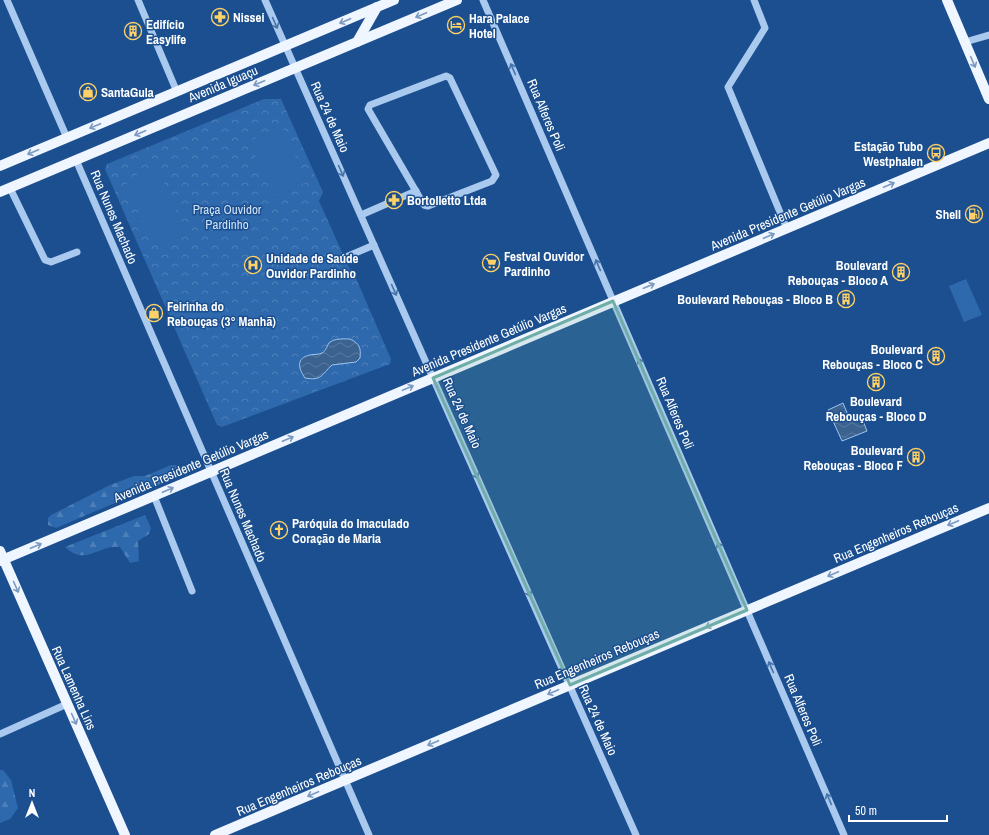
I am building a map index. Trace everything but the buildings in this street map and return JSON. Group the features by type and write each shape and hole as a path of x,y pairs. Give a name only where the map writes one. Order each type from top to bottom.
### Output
{"main road":[{"name":"Avenida Iguaçu","path":"0,166 394,0"},
{"name":"Avenida Iguaçu","path":"0,192 457,0"},
{"path":"947,0 989,99"},
{"path":"357,42 376,8"},
{"name":"Avenida Presidente Getúlio Vargas","path":"1,557 212,472 989,143"},
{"name":"Rua Engenheiros Rebouças","path":"215,835 989,508"},
{"name":"Rua Lamenha Lins","path":"1,557 125,835"}],"street":[{"path":"7,0 67,138"},
{"path":"138,0 177,92"},
{"name":"Rua 24 de Maio","path":"265,0 636,835"},
{"name":"Rua Alferes Poli","path":"483,0 844,835"},
{"path":"754,0 765,28 728,86 787,229"},
{"path":"965,42 989,35"},
{"path":"446,76 450,78 496,175 492,181 428,206 424,205 416,191 368,109 370,105 446,76"},
{"name":"Rua Nunes Machado","path":"76,160 369,835"},
{"path":"10,188 45,260 51,262 77,252"},
{"path":"361,215 416,191"},
{"path":"339,260 374,245"},
{"path":"154,496 192,591"},
{"path":"0,734 67,704"}],"highlighted area":[{"path":"613,301 747,610 570,685 433,378"}],"green space":[{"name":"Praça Ouvidor Pardinho","path":"264,99 281,99 323,192 319,201 350,270 352,269 391,359 390,364 222,427 217,425 105,169 107,164"},
{"path":"282,127 307,182 273,196 249,141"},
{"path":"157,166 185,232 153,246 125,180"},
{"path":"966,279 982,315 964,322 949,286"},
{"path":"171,465 178,465 181,468 181,475 56,528 48,525 48,518 51,515 110,485 134,476 145,476"},
{"path":"145,515 151,528 149,534 138,541 139,561 130,563 120,547 112,547 86,555 80,555 73,553 65,547"},
{"path":"0,770 3,770 11,780 18,808 10,819 0,823"}],"water":[{"path":"350,339 358,345 360,349 360,358 356,362 332,365 318,378 305,378 300,367 300,361 302,358 305,356 322,353 326,350 329,343 334,340"},
{"path":"843,403 850,420 861,416 867,431 842,441 828,410"}],"place":[{"name":"Nissei","path":"220,17"},
{"name":"Hara Palace Hotel","path":"456,25"},
{"name":"Edifício Easylife","path":"133,31"},
{"name":"SantaGula","path":"88,92"},
{"name":"Estação Tubo Westphalen","path":"936,153"},
{"name":"Bortolletto Ltda","path":"394,200"},
{"name":"Shell","path":"974,214"},
{"name":"Festval Ouvidor Pardinho","path":"491,263"},
{"name":"Unidade de Saúde Ouvidor Pardinho","path":"253,265"},
{"name":"Boulevard Rebouças - Bloco A","path":"901,272"},
{"name":"Boulevard Rebouças - Bloco B","path":"846,299"},
{"name":"Feirinha do Rebouças (3° Manhã)","path":"154,313"},
{"name":"Boulevard Rebouças - Bloco C","path":"936,356"},
{"name":"Boulevard Rebouças - Bloco D","path":"876,382"},
{"name":"Boulevard Rebouças - Bloco F","path":"916,457"},
{"name":"Paróquia do Imaculado Coração de Maria","path":"279,530"}]}
